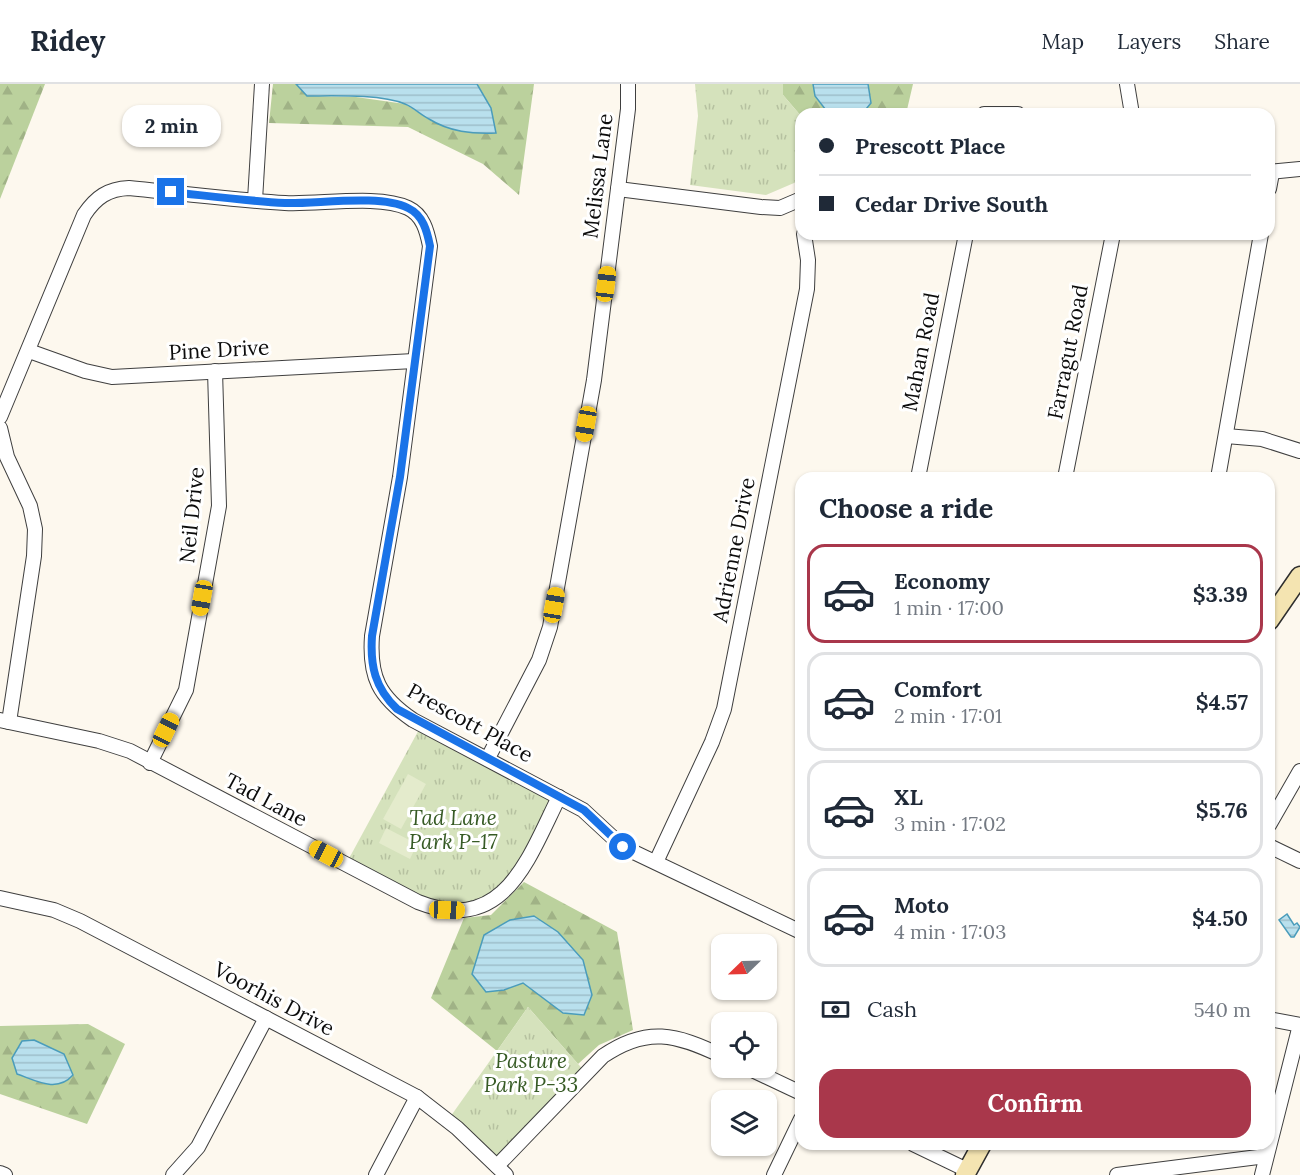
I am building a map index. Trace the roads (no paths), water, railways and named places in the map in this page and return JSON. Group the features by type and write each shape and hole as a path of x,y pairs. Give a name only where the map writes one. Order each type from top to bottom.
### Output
{"main road":[{"path":"1275,612 1300,576"},
{"path":"966,1172 978,1150"}],"street":[{"path":"0,417 91,203 107,192 129,188 255,200 262,84"},
{"name":"Melissa Lane","path":"488,758 539,660 550,627 594,380 628,109 627,84"},
{"path":"1127,84 1131,108"},
{"path":"1275,172 1300,169"},
{"path":"618,189 761,207 780,208 795,205"},
{"name":"Prescott Place","path":"255,200 284,203 387,202 409,208 422,221 430,246 400,477 372,636 370,662 380,688 397,709 584,810 623,847 795,929"},
{"name":"Adrienne Drive","path":"656,862 712,742 724,709 807,289 808,260 805,240"},
{"name":"Mahan Road","path":"919,472 965,240"},
{"name":"Farragut Road","path":"1066,472 1112,240"},
{"path":"1219,472 1260,240"},
{"name":"Pine Drive","path":"29,351 85,371 112,376 414,361"},
{"name":"Neil Drive","path":"150,763 186,690 219,506 215,371"},
{"path":"0,428 7,458 30,506 35,529 34,556 5,721"},
{"path":"1226,436 1262,439 1300,451"},
{"name":"Tad Lane","path":"5,721 99,741 130,751 418,902 447,910 476,909 490,904 507,890 526,863 559,797"},
{"path":"1275,815 1300,771"},
{"path":"1275,849 1300,861"},
{"name":"Voorhis Drive","path":"0,898 54,910 80,921 417,1097 453,1124 502,1170"},
{"path":"173,1175 198,1147 266,1018"},
{"path":"1275,1020 1300,1025 1275,1121"},
{"path":"502,1170 603,1056 618,1046 638,1038 676,1037 711,1051"},
{"path":"769,1078 795,1090"},
{"path":"376,1175 417,1097"},
{"path":"774,1175 795,1131"},
{"path":"924,1150 966,1172"},
{"path":"1262,1175 1268,1150"},
{"path":"1117,1175 1266,1156"},
{"path":"0,1173 5,1175"}],"water":[{"path":"296,84 477,84 491,108 496,133 453,129 437,123 408,105 395,101 357,96 307,96"},
{"path":"813,84 868,84 871,103 867,108 824,108 815,96"},
{"path":"133,111 146,112 144,135 132,134"},
{"path":"1287,914 1294,925 1297,923 1300,927 1294,937 1291,937 1279,920"},
{"path":"534,916 558,932 583,960 592,995 584,1015 563,1013 523,983 504,990 486,992 472,974 484,935 510,920"},
{"path":"34,1040 64,1054 73,1075 60,1083 46,1084 17,1074 12,1058 22,1041"}],"park label":[{"name":"Tad Lane Park P-17","path":"453,830"},
{"name":"Pasture Park P-33","path":"531,1073"}]}
